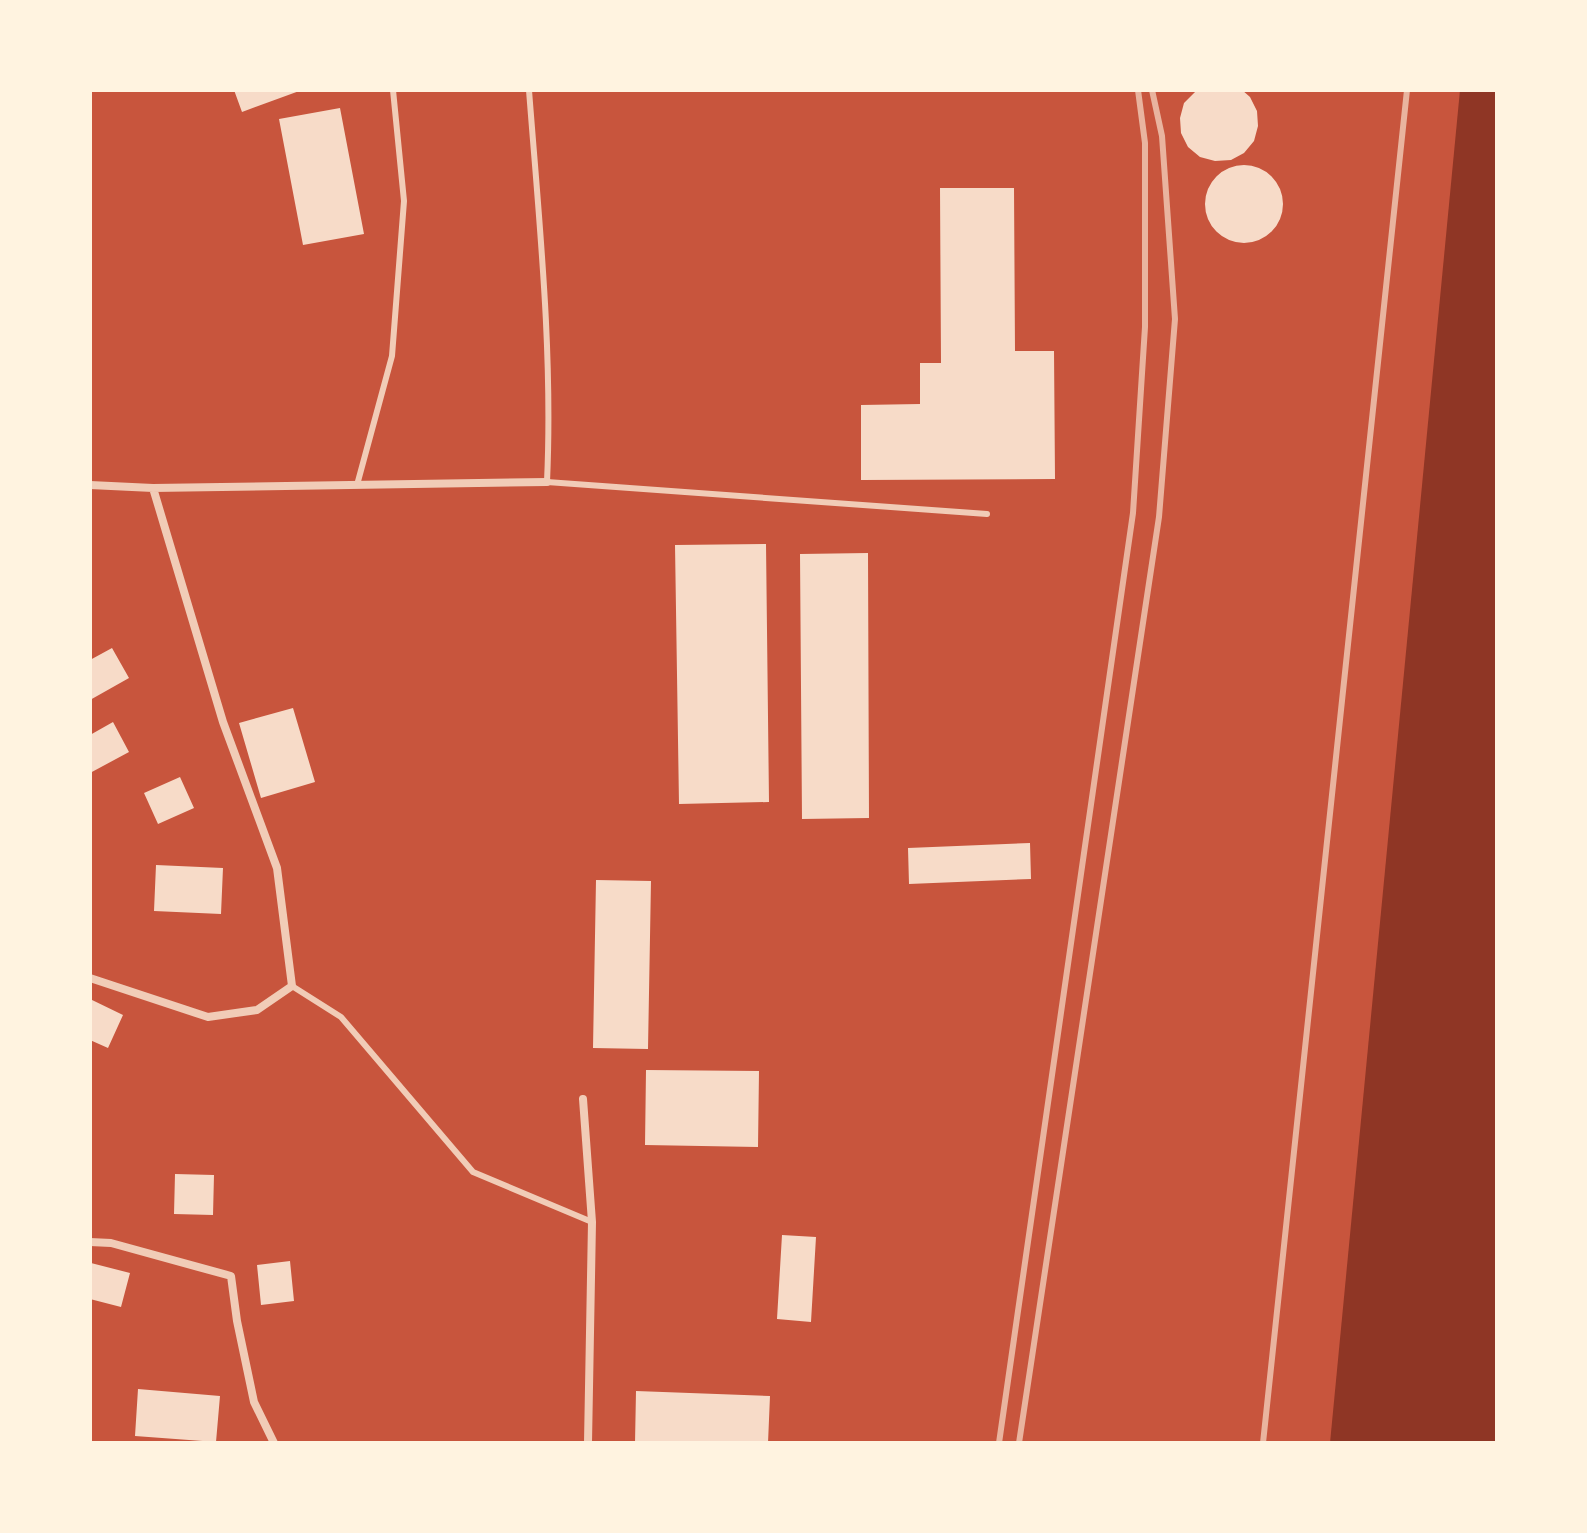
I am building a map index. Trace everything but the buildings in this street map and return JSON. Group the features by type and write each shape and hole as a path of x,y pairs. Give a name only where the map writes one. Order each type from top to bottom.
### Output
{"street":[{"path":"90,485 153,488 547,482"},
{"path":"90,978 208,1017 257,1010 292,986 277,868 223,722 153,488"},
{"path":"583,1099 592,1222 588,1443"},
{"path":"90,1242 111,1243 231,1276 254,1402 274,1443"}],"lane":[{"path":"357,485 392,356 404,201 393,90"},
{"path":"529,90 546,319 550,421 547,482 987,514"},
{"path":"292,986 341,1017 473,1172 592,1222"}],"shaded area":[{"path":"1460,90 1497,90 1497,1443 1330,1443"}],"railway":[{"path":"999,1443 1133,513 1145,327 1145,143 1138,90"},
{"path":"1019,1443 1159,517 1175,319 1162,136 1152,90"},
{"path":"1263,1443 1407,90"}]}
